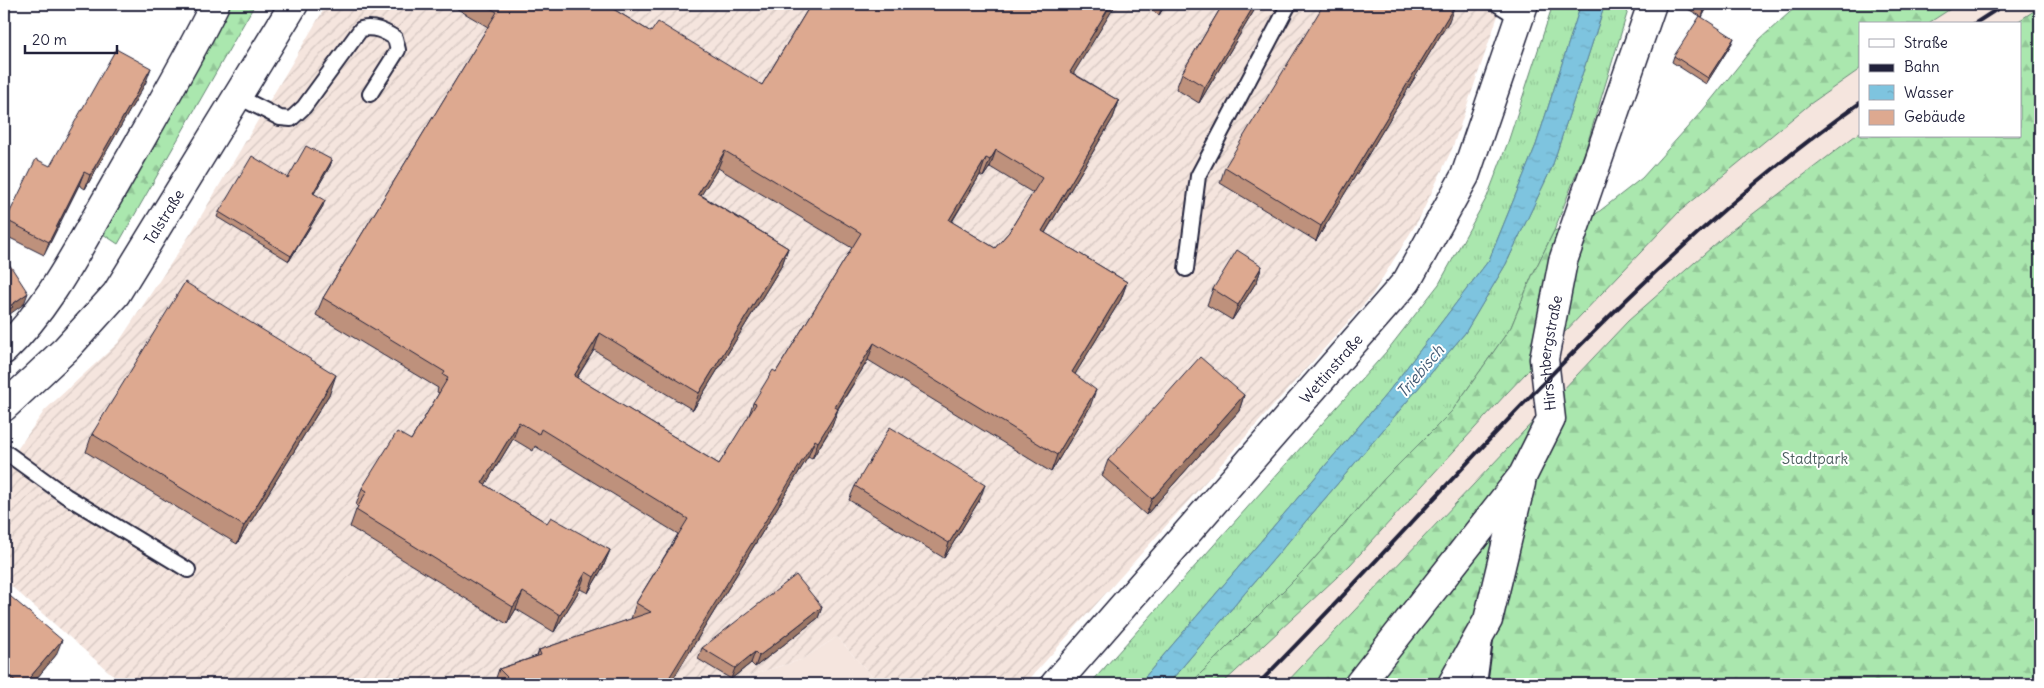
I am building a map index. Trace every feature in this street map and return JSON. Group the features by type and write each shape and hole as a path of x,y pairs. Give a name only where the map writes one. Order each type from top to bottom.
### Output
{"street":[{"path":"4,350 27,328 61,278 192,50 215,4"},
{"name":"Talstraße","path":"4,408 66,349 116,294 294,4"},
{"name":"Hirschbergstraße","path":"1359,684 1523,475 1551,419 1544,359 1563,262 1652,4"},
{"name":"Wettinstraße","path":"1055,684 1407,282 1465,176 1514,8"},
{"path":"1452,684 1488,620 1523,475"}],"lane":[{"path":"1186,269 1198,176 1290,4"},
{"path":"238,96 280,118 291,118 304,107 360,29 370,27 383,30 395,38 398,50 370,94"},
{"path":"4,451 66,496 188,570"},
{"path":"1479,684 1488,620"}],"shaded area":[{"path":"327,4 1502,4 1452,149 1419,219 1372,295 1025,684 879,684 837,637 801,660 719,684 123,684 4,580 4,468 45,410 118,343 191,233"},
{"path":"1958,4 2040,4 2040,7 2017,22 1930,22"},
{"path":"1859,70 1859,133 1728,233 1628,321 1285,684 1222,684 1350,565 1506,394 1679,212 1810,104"},
{"path":"837,637 879,684 719,684 801,660"}],"green space":[{"path":"227,4 255,4 118,244 103,234 192,76"},
{"path":"1553,4 1581,4 1536,145 1489,260 1388,392 1139,684 1090,684 1386,352 1439,284 1487,197 1508,142"},
{"path":"1605,4 1630,4 1584,154 1554,231 1532,276 1511,327 1452,411 1385,478 1307,567 1190,684 1168,684 1465,333 1506,264 1552,167"},
{"path":"1799,4 1958,4 1930,22 1859,22 1859,70 1810,104 1679,212 1506,394 1350,565 1222,684 1190,684 1307,567 1385,478 1452,411 1511,327 1532,276 1554,231 1592,217 1642,178 1703,110 1760,39"},
{"name":"Stadtpark","path":"2040,7 2040,684 1285,684 1628,321 1728,233 1859,133 1859,138 2022,138 2022,22 2017,22"}],"water":[{"name":"Triebisch","path":"1581,4 1605,4 1552,167 1506,264 1465,333 1168,684 1139,684 1388,392 1489,260 1536,145"}],"building":[{"path":"483,4 605,4 651,32 658,22 762,85 811,4 1111,4 1070,72 1119,101 1042,231 1127,282 1072,372 1096,390 1057,455 874,343 835,407 838,409 831,421 818,442 815,440 669,678 651,684 514,684 499,669 541,655 539,650 651,612 636,603 688,519 541,429 539,434 519,422 482,483 547,523 551,517 610,550 594,577 586,572 560,615 523,592 513,607 356,510 367,491 362,488 397,432 411,440 448,378 443,375 445,372 323,298 497,12","holes":["996,150 1042,178 1009,232 995,248 949,220 986,158 990,160","725,151 861,233 776,372 773,370 753,403 756,404 719,464 574,376 600,333 699,393 788,248 698,194"]},
{"path":"1223,4 1255,4 1205,87 1182,73"},
{"path":"1324,4 1455,5 1321,226 1225,167"},
{"path":"1692,4 1708,4 1704,11"},
{"path":"1700,16 1734,38 1708,78 1674,56"},
{"path":"116,49 151,68 90,175 84,172 49,242 6,220 36,159 50,166"},
{"path":"306,146 332,160 313,193 325,200 291,256 219,212 252,156 288,178"},
{"path":"1237,250 1262,266 1238,305 1213,289"},
{"path":"4,256 28,293 11,305 13,307 4,312"},
{"path":"185,282 336,375 244,526 92,434"},
{"path":"1200,357 1244,395 1152,499 1108,460"},
{"path":"890,427 985,485 949,543 855,486"},
{"path":"796,575 822,607 759,656 755,652 735,668 702,648"},
{"path":"4,591 62,640 24,684 19,684 4,671"}],"railway":[{"path":"1977,22 2005,4"},
{"path":"1258,684 1474,456 1621,305 1697,234 1776,166 1859,104"}]}
